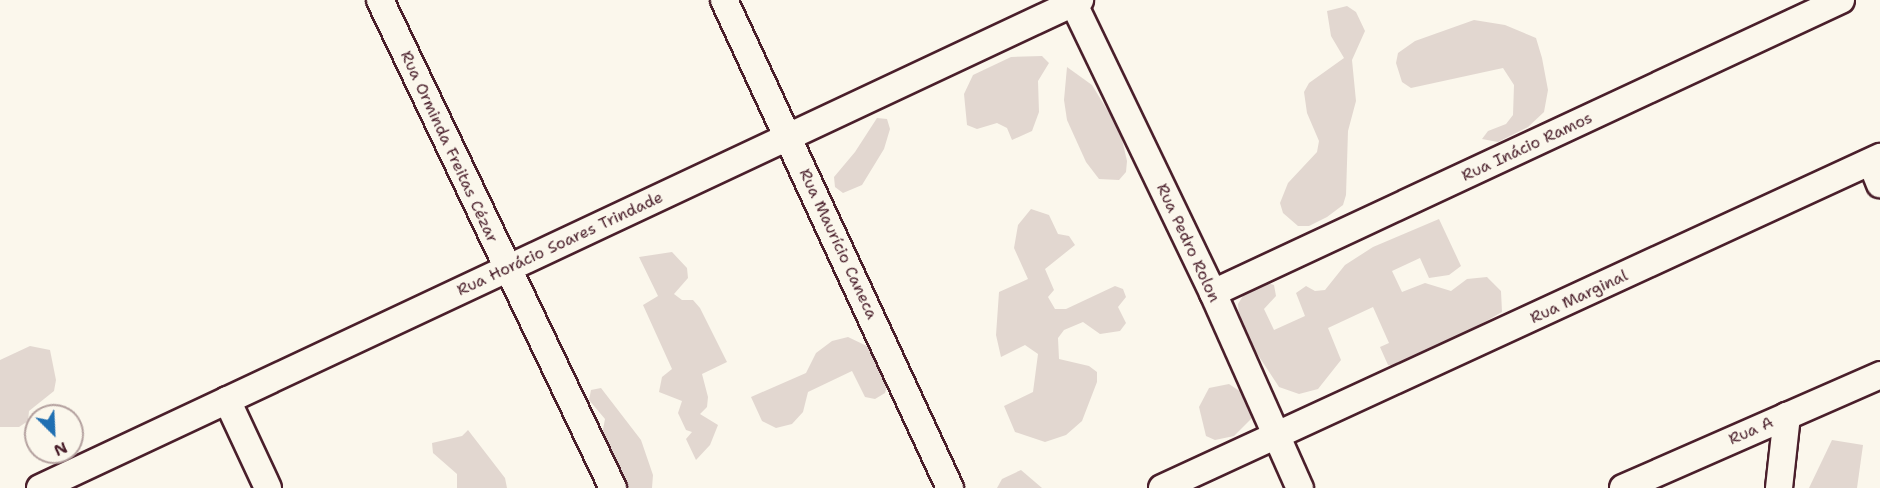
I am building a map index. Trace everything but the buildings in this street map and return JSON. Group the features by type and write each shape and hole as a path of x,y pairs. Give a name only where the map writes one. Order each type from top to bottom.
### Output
{"street":[{"name":"Rua Orminda Freitas Cézar","path":"380,0 506,269 613,488"},
{"name":"Rua Maurício Caneca","path":"724,0 950,488"},
{"name":"Rua Inácio Ramos","path":"1213,293 1841,0"},
{"name":"Rua Horácio Soares Trindade","path":"40,488 1075,1"},
{"name":"Rua Pedro Rolon","path":"1075,1 1213,293 1300,488"},
{"name":"Rua Marginal","path":"1162,488 1877,168"},
{"name":"Rua A","path":"1623,488 1880,375"},
{"path":"227,400 268,488"},
{"path":"1779,488 1787,415"}],"shaded area":[{"path":"1347,6 1356,12 1365,31 1352,60 1356,101 1348,131 1346,195 1343,205 1327,217 1309,226 1298,226 1283,213 1280,203 1288,183 1317,152 1319,141 1307,113 1304,92 1309,83 1344,58 1331,36 1327,11"},
{"path":"1474,20 1505,25 1536,38 1542,58 1548,90 1544,112 1528,127 1498,142 1482,139 1488,131 1506,124 1513,115 1514,85 1503,68 1411,88 1402,82 1396,63 1398,53 1415,41"},
{"path":"1042,56 1049,63 1038,81 1039,112 1032,131 1012,140 1007,128 997,123 977,129 967,125 964,94 973,75 1011,57"},
{"path":"1067,67 1092,85 1120,131 1127,161 1126,172 1119,180 1099,179 1086,162 1067,120 1064,100"},
{"path":"877,118 887,119 890,129 884,149 862,185 843,193 835,187 834,177 855,152"},
{"path":"1031,209 1049,215 1058,234 1069,236 1075,245 1045,269 1054,290 1048,297 1055,309 1066,309 1115,286 1123,289 1126,297 1118,307 1126,323 1120,331 1100,334 1083,322 1064,330 1058,338 1059,359 1089,366 1097,372 1097,382 1082,421 1066,435 1045,442 1015,432 1004,406 1033,392 1038,354 1025,345 1001,357 996,335 999,292 1028,279 1014,248 1018,225"},
{"path":"1439,219 1461,266 1449,275 1429,278 1420,258 1392,271 1402,292 1425,283 1451,291 1467,279 1487,277 1501,291 1502,312 1455,339 1393,366 1388,365 1380,347 1389,343 1373,307 1328,328 1341,360 1318,389 1299,394 1279,387 1252,346 1239,316 1238,304 1246,291 1265,282 1274,285 1276,296 1264,309 1274,330 1305,316 1296,293 1306,286 1315,291 1325,290 1345,265 1373,247"},
{"path":"672,252 687,268 688,278 674,294 682,300 693,300 700,308 727,362 702,374 708,397 707,407 700,414 718,425 710,445 696,460 686,439 692,432 686,430 678,413 682,401 659,392 662,377 672,369 643,305 658,296 639,257"},
{"path":"848,337 871,348 888,383 885,393 875,399 865,397 852,371 808,392 803,412 792,424 776,428 762,421 751,397 806,373 816,353 832,341"},
{"path":"30,346 50,350 56,380 54,391 38,404 24,404 24,424 19,427 0,427 0,360"},
{"path":"1229,384 1247,396 1256,414 1234,436 1215,440 1206,436 1199,407 1209,388"},
{"path":"601,388 641,440 653,475 652,488 626,488 618,466 600,445 605,419 589,400 591,390"},
{"path":"468,430 505,478 507,488 457,488 457,474 433,453 432,443 462,436"},
{"path":"1832,440 1863,445 1857,488 1809,488"},
{"path":"1021,470 1042,488 997,488 1002,479"}]}
